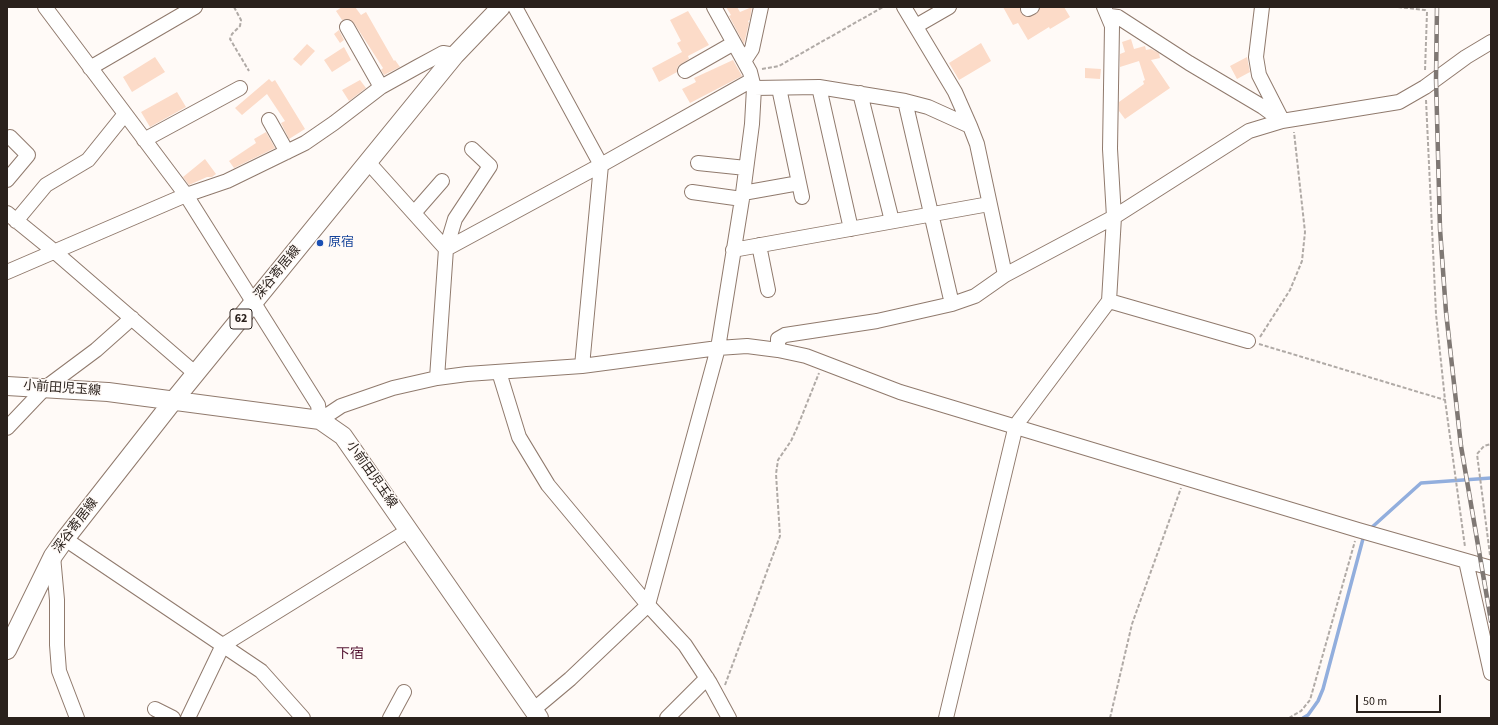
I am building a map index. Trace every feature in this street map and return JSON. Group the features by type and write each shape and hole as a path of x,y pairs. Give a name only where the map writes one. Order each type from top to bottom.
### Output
{"main road":[{"name":"深谷寄居線","path":"7,650 53,556 65,539 174,400 455,55 501,7"},
{"name":"小前田児玉線","path":"7,386 108,392 320,420 344,436 536,714"}],"street":[{"path":"45,7 186,195 318,405 320,420 341,406 393,388 437,378 582,366 718,348 747,346 778,350 806,356 900,392 1016,425 1358,530 1491,568"},
{"path":"515,7 601,165 582,366"},
{"path":"714,7 750,75 779,88 819,87 905,101 928,107 970,126"},
{"path":"536,714 648,605 718,348 752,124 750,75 752,50 761,7"},
{"path":"904,7 955,92 977,144 1005,275"},
{"path":"916,26 949,7"},
{"path":"1262,7 1256,57 1260,75 1287,120"},
{"path":"90,68 186,9"},
{"path":"1107,12 1118,17 1189,63 1287,120"},
{"path":"946,718 1016,425 1109,301 1114,217 1110,149 1112,26 1107,12"},
{"path":"346,27 381,87"},
{"path":"778,350 778,339 785,335 877,321 952,304 975,296 1005,275 1114,217 1249,131 1287,120 1399,102 1425,87 1466,57 1491,42"},
{"path":"685,71 734,43"},
{"path":"7,272 186,195 227,181 287,152 305,143 334,123 381,87 443,53 455,55"},
{"path":"446,249 601,165 750,75"},
{"path":"819,87 851,229"},
{"path":"144,140 240,88"},
{"path":"779,88 802,197"},
{"path":"860,94 892,221"},
{"path":"905,101 952,304"},
{"path":"125,114 88,160 46,185 12,217 55,252 196,374"},
{"path":"269,120 287,152"},
{"path":"7,180 28,155 10,138"},
{"path":"437,378 446,249 455,219 490,166 472,148"},
{"path":"368,162 446,249"},
{"path":"698,163 746,168"},
{"path":"414,213 442,181"},
{"path":"692,192 742,196 799,183"},
{"path":"733,250 989,204"},
{"path":"759,245 768,290"},
{"path":"1109,301 1253,342"},
{"path":"7,428 45,388 96,350 132,318"},
{"path":"499,372 519,437 548,485 648,605 684,645 707,678 729,718"},
{"path":"188,718 223,645 409,530"},
{"path":"65,539 261,671 303,718"},
{"path":"53,556 57,600 57,645 60,672 78,718"},
{"path":"1466,561 1491,673"},
{"path":"667,718 707,678"},
{"path":"390,718 404,692"},
{"path":"155,709 173,718"}],"path":[{"path":"234,7 241,20 240,26 232,34 230,39 249,71"},
{"path":"750,75 779,66 883,7"},
{"path":"1398,7 1425,10 1427,12 1424,58 1432,245 1445,400 1466,561"},
{"path":"1287,120 1305,232 1302,261 1290,290 1261,333 1253,342 1445,400"},
{"path":"717,696 724,688 780,536 776,474 778,460 798,428 823,363"},
{"path":"1491,444 1484,446 1477,454 1491,560"},
{"path":"1110,718 1132,624 1185,477"},
{"path":"1290,718 1301,711 1310,700 1358,530"}],"building":[{"path":"342,7 355,7 361,15 366,12 394,61 395,60 400,67 384,75 381,70 383,68 354,23 347,19 342,20 336,11"},
{"path":"726,7 737,7 740,12 752,7 744,44 729,16 731,15"},
{"path":"1003,7 1020,7 1021,13 1028,17 1036,14 1040,7 1064,7 1070,17 1050,29 1049,27 1028,40 1018,23 1013,25"},
{"path":"688,11 709,45 688,56 689,59 678,66 677,72 659,82 652,68 682,52 677,43 681,41 670,20"},
{"path":"339,30 344,40 340,43 334,34"},
{"path":"1131,39 1134,49 1145,46 1146,50 1151,49 1159,53 1160,58 1151,60 1170,88 1125,119 1119,111 1119,102 1144,84 1143,81 1145,80 1139,61 1120,67 1120,54 1125,52 1122,42"},
{"path":"981,43 991,61 959,80 949,63"},
{"path":"307,44 315,51 301,66 293,59"},
{"path":"344,47 351,60 332,72 324,60"},
{"path":"155,57 165,72 132,92 123,77"},
{"path":"1247,57 1250,72 1237,79 1230,66"},
{"path":"733,60 742,76 690,103 682,89 696,82 694,78"},
{"path":"1085,68 1101,69 1100,79 1085,78"},
{"path":"269,79 272,82 275,80 305,129 289,139 281,123 285,121 267,94 242,115 235,108"},
{"path":"360,80 366,88 349,101 342,90"},
{"path":"177,92 186,107 150,127 141,112"},
{"path":"266,132 275,148 234,168 229,161 256,143 254,139"},
{"path":"205,159 216,174 212,177 207,177 189,185 183,177"}],"waterway":[{"path":"1370,529 1421,483 1491,478"},
{"path":"1303,718 1308,715 1318,701 1323,689 1364,535"}],"railway":[{"path":"1437,7 1436,79 1440,229 1446,312 1461,446 1491,621"}],"place":[{"name":"原宿","path":"320,243"}],"district":[{"name":"下宿","path":"350,655"}]}
